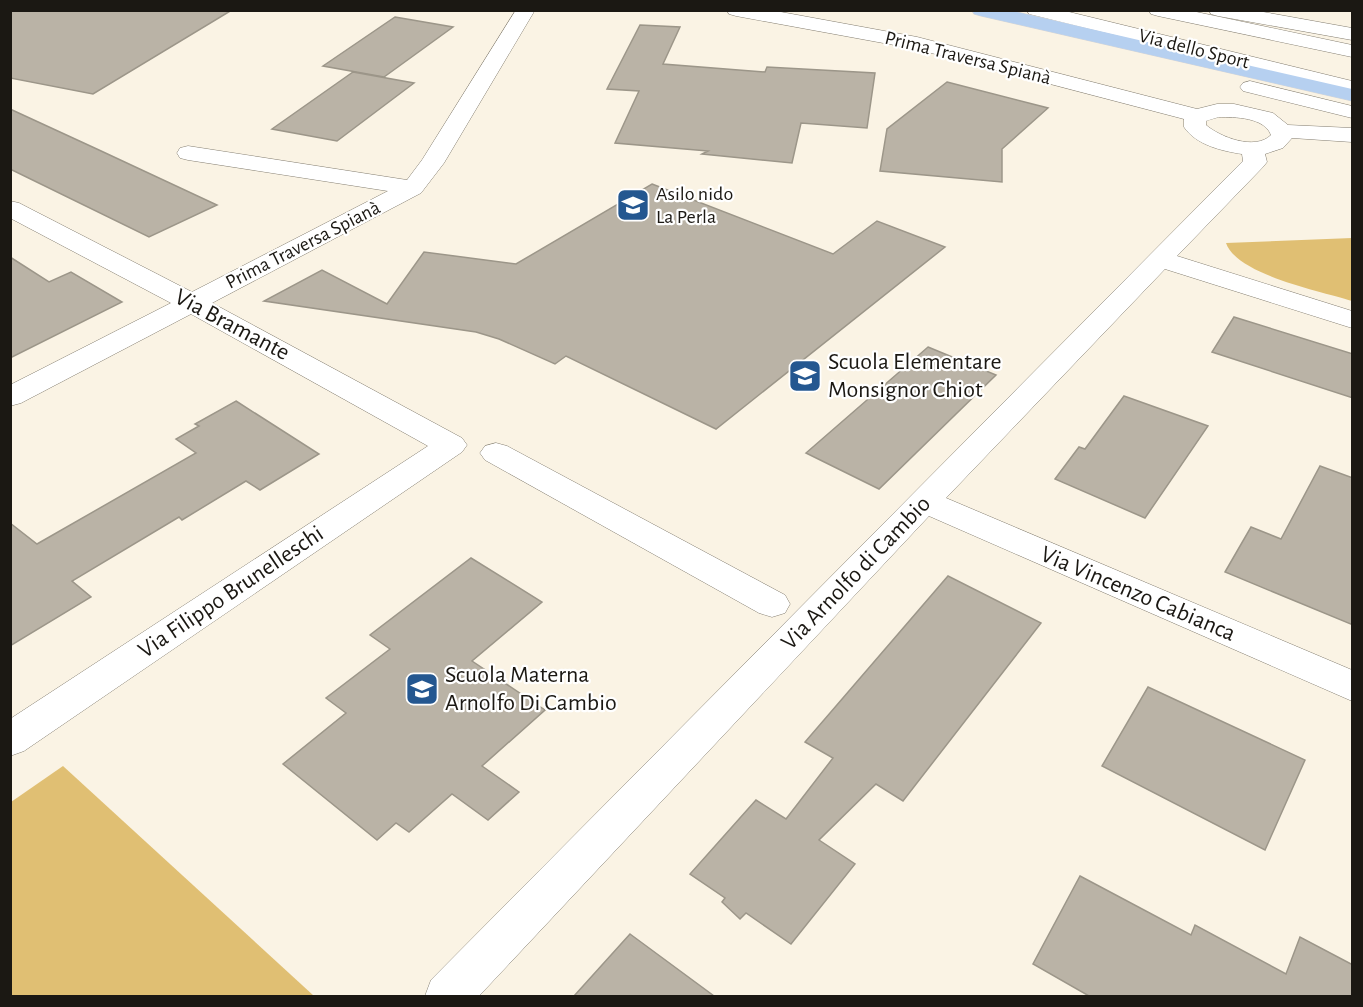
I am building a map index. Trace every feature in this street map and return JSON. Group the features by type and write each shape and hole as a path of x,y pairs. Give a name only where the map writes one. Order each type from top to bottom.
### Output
{"highway":[{"path":"965,10 1250,87"},
{"path":"981,10 1353,95"}],"street":[{"name":"Prima Traversa Spianà","path":"10,397 413,188 432,163 526,10"},
{"name":"Prima Traversa Spianà","path":"736,10 917,43 1198,116"},
{"name":"Via dello Sport","path":"1036,10 1353,87"},
{"name":"Via dello Sport","path":"1089,10 1353,74"},
{"path":"1158,10 1353,51"},
{"path":"1218,10 1347,33 1347,10"},
{"path":"1250,87 1353,112"},
{"path":"1268,139 1268,119 1243,112 1217,110 1198,116 1194,121 1195,127 1210,139 1238,147 1268,139 1353,135"},
{"name":"Via Arnolfo di Cambio","path":"448,996 924,501 1162,260 1255,162 1268,139"},
{"name":"Prima Traversa Spianà","path":"188,153 413,188"},
{"name":"Via Bramante","path":"10,208 192,303 452,445"},
{"path":"1162,260 1353,320"},
{"name":"Via Filippo Brunelleschi","path":"10,740 452,445"},
{"path":"496,453 772,604"},
{"name":"Via Vincenzo Cabianca","path":"924,501 1353,686"}],"shaded area":[{"path":"1352,238 1352,301 1301,287 1263,273 1233,254 1226,243"},
{"path":"63,766 314,996 11,996 11,802"}],"building":[{"path":"10,10 232,10 93,94 10,78"},
{"path":"395,17 453,27 384,77 323,66"},
{"path":"640,25 680,27 663,64 765,72 767,67 875,73 867,128 801,123 792,163 702,154 708,151 615,143 639,91 607,89"},
{"path":"353,72 414,83 337,141 272,129"},
{"path":"947,82 1048,108 1002,149 1002,182 880,171 887,129"},
{"path":"10,109 217,205 149,237 10,169"},
{"path":"652,184 833,254 877,221 945,247 716,429 566,356 555,364 499,339 476,332 264,301 322,270 387,304 424,252 516,264"},
{"path":"10,257 49,282 71,272 122,302 10,358"},
{"path":"1234,317 1353,354 1353,398 1212,352"},
{"path":"928,347 996,375 879,489 806,453"},
{"path":"1124,396 1208,426 1145,518 1055,479 1079,447 1085,449"},
{"path":"236,401 319,454 260,490 246,481 182,520 179,517 72,581 91,597 10,646 10,523 37,544 196,453 176,439 199,426 195,424"},
{"path":"1320,466 1353,478 1353,625 1225,572 1251,527 1281,539"},
{"path":"471,558 542,602 472,661 545,710 482,766 519,792 488,820 452,794 409,832 396,823 377,840 283,764 346,713 326,698 390,649 370,635"},
{"path":"948,576 1041,623 903,801 876,784 819,840 855,864 791,944 746,913 740,919 722,902 725,898 690,874 756,800 786,819 833,758 805,742"},
{"path":"1148,687 1305,760 1265,850 1102,766"},
{"path":"1080,876 1191,935 1195,925 1286,974 1300,937 1353,965 1353,996 1089,996 1033,964"},
{"path":"630,934 714,996 574,996"}],"place":[{"name":"Asilo nido La Perla","path":"633,205"},
{"name":"Scuola Elementare Monsignor Chiot","path":"805,376"},
{"name":"Scuola Materna Arnolfo Di Cambio","path":"422,689"}]}
